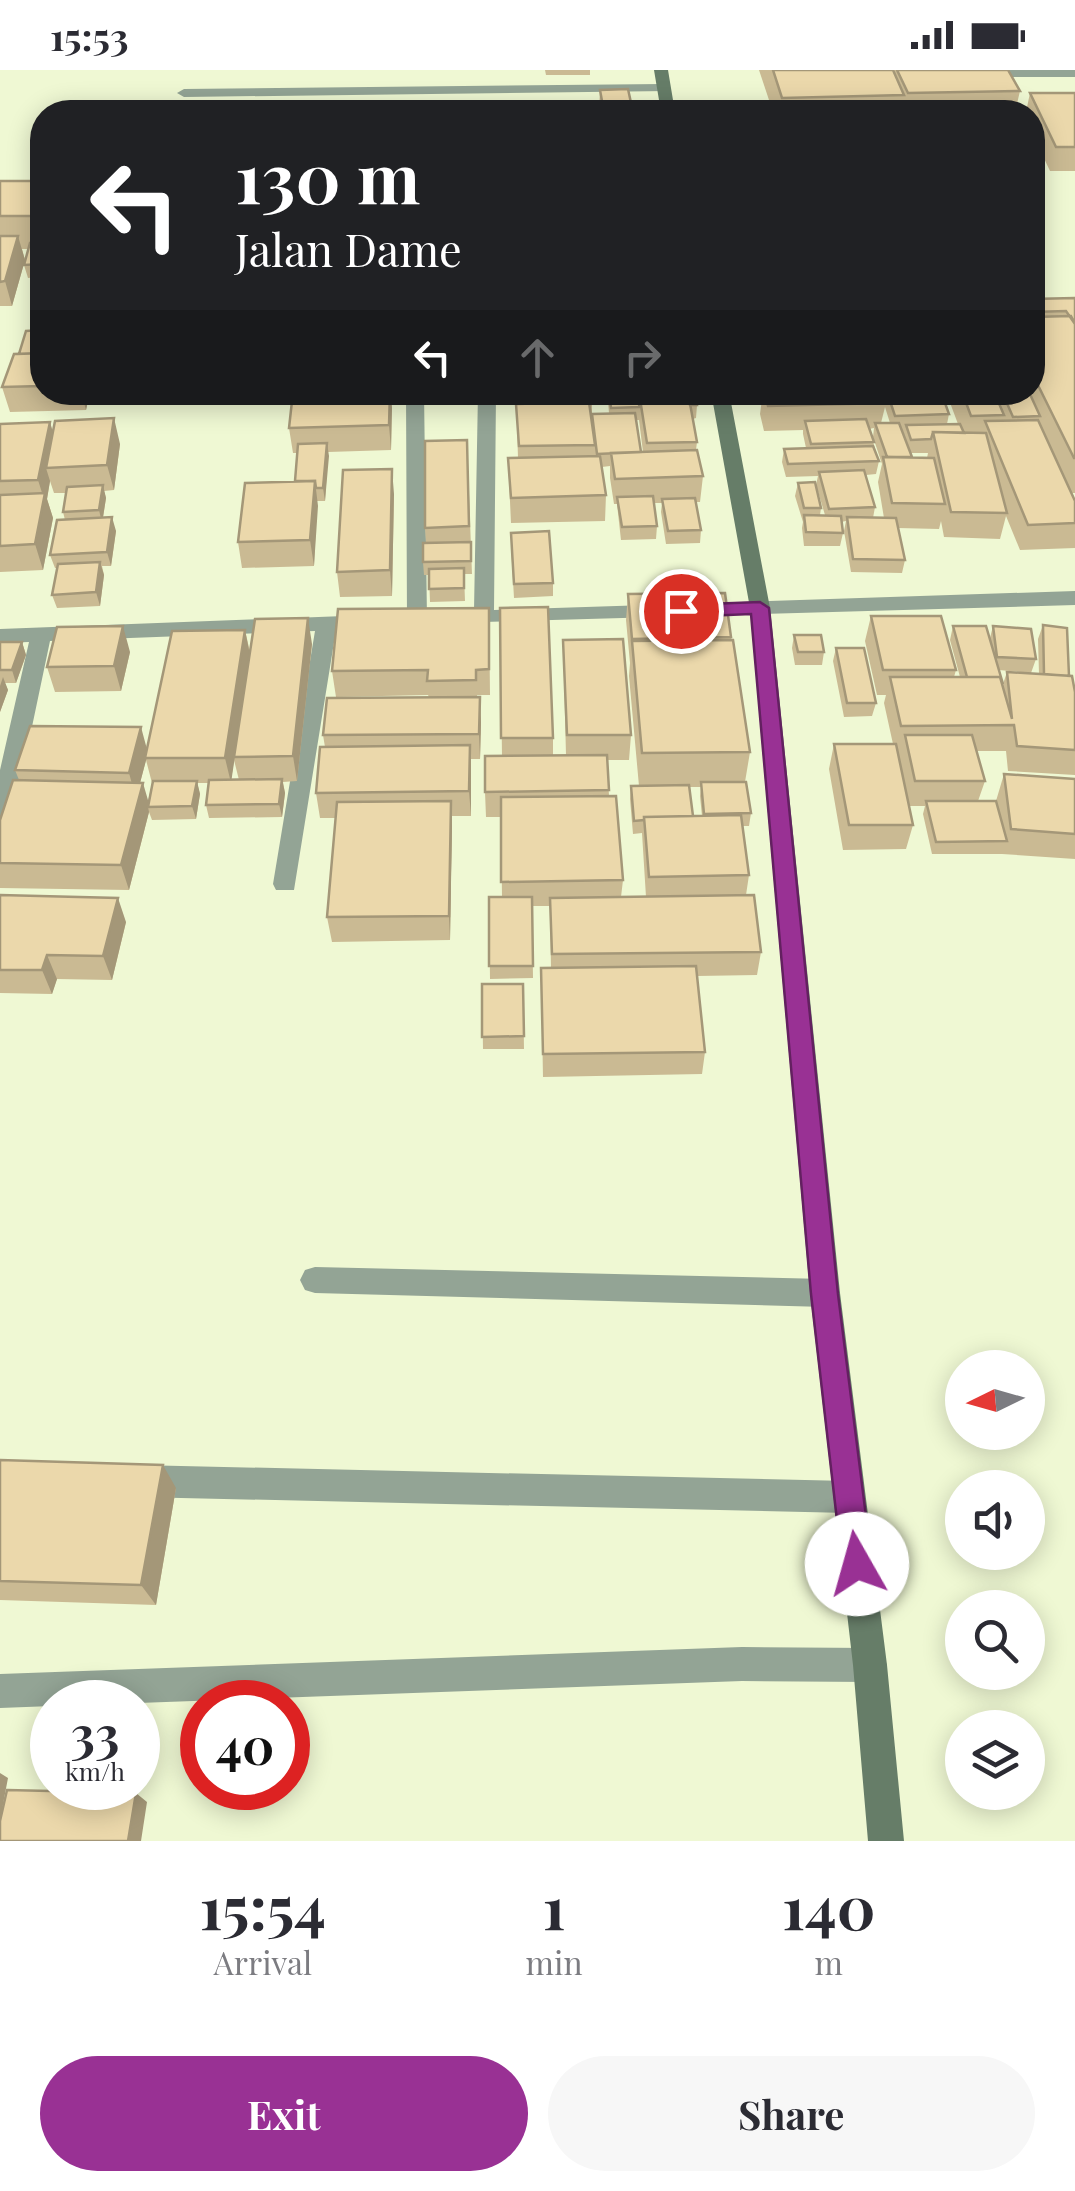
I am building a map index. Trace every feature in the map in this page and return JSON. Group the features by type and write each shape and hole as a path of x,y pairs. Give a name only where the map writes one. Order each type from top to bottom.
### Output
{"street":[{"path":"661,70 666,100"},
{"path":"1011,73 1075,73"},
{"path":"184,94 510,96 663,88"},
{"path":"414,405 417,620"},
{"path":"484,617 486,405"},
{"path":"722,405 760,608 824,1294 870,1665 886,1841"},
{"path":"0,636 1075,598"},
{"path":"285,884 328,623"},
{"path":"0,822 41,634"},
{"path":"315,1280 824,1294"},
{"path":"99,1480 848,1497"},
{"path":"0,1691 742,1664 870,1665"}],"building":[{"path":"773,70 893,70 904,95 782,98"},
{"path":"897,70 1008,70 1020,91 908,93"},
{"path":"628,89 630,100 602,100 600,90"},
{"path":"1030,93 1075,93 1075,147 1056,147 1045,124 1045,100 1033,100"},
{"path":"0,181 30,181 30,216 0,216"},
{"path":"0,236 18,236 5,281 0,282"},
{"path":"30,243 30,265 24,265"},
{"path":"1075,298 1075,324 1066,311 1045,312 1045,299"},
{"path":"1071,316 1075,324 1075,458 1045,399 1045,317"},
{"path":"26,331 30,331 30,354 19,354"},
{"path":"30,353 30,386 2,387 14,354"},
{"path":"292,405 390,405 389,425 289,428"},
{"path":"516,405 589,405 595,445 519,446"},
{"path":"611,405 639,405 639,407"},
{"path":"641,405 690,405 697,442 647,443"},
{"path":"891,405 946,405 949,414 895,416"},
{"path":"967,405 1000,405 1004,415 971,416"},
{"path":"1008,405 1035,405 1040,416 1013,417"},
{"path":"635,413 641,452 597,454 592,414"},
{"path":"114,418 107,465 46,468 55,421"},
{"path":"866,419 874,442 811,444 805,421"},
{"path":"1038,420 1075,501 1075,523 1028,525 985,421"},
{"path":"50,422 38,480 0,481 0,424"},
{"path":"875,423 899,423 912,457 887,457"},
{"path":"960,424 964,433 933,432 931,439 911,440 906,425"},
{"path":"933,432 986,433 1007,513 951,512"},
{"path":"467,440 469,526 425,528 425,441"},
{"path":"327,443 323,488 316,488 315,481 295,481 298,444"},
{"path":"873,446 879,461 788,464 784,449"},
{"path":"697,450 703,476 615,479 611,453"},
{"path":"600,456 606,495 511,498 508,458"},
{"path":"883,457 934,458 945,504 892,503"},
{"path":"392,469 390,570 337,572 343,470"},
{"path":"864,470 875,507 829,509 819,472"},
{"path":"315,481 310,540 238,542 245,483"},
{"path":"815,482 821,508 804,508 798,483"},
{"path":"103,485 99,510 63,512 67,487"},
{"path":"45,493 35,544 0,546 0,495"},
{"path":"653,496 657,526 622,527 617,497"},
{"path":"695,498 701,530 668,531 662,499"},
{"path":"804,515 841,516 843,533 806,532"},
{"path":"112,517 107,552 50,555 57,520"},
{"path":"847,517 896,518 905,560 853,559"},
{"path":"549,531 553,583 514,584 511,533"},
{"path":"471,542 471,561 423,562 423,543"},
{"path":"100,562 96,592 52,595 58,564"},
{"path":"464,568 464,588 429,589 429,569"},
{"path":"725,593 731,637 632,639 628,594"},
{"path":"548,607 553,738 501,738 500,608"},
{"path":"489,608 489,669 476,670 476,680 427,681 428,670 332,671 338,609"},
{"path":"871,616 941,616 956,670 883,670"},
{"path":"308,618 293,756 234,757 255,619"},
{"path":"1043,625 1067,628 1069,676 1044,674"},
{"path":"123,626 114,666 47,667 57,627"},
{"path":"953,626 986,626 1003,684 1000,677 967,677"},
{"path":"993,626 1031,629 1036,659 997,657"},
{"path":"245,630 225,758 145,758 172,631"},
{"path":"794,635 821,635 824,652 798,652"},
{"path":"623,639 631,735 567,735 563,640"},
{"path":"733,640 750,752 642,753 632,641"},
{"path":"0,642 22,642 12,670 0,670"},
{"path":"836,648 864,648 876,703 847,703"},
{"path":"1007,672 1072,676 1075,750 1017,746 1014,725 901,726 890,677 1000,677 1012,719"},
{"path":"480,697 479,734 323,735 327,698"},
{"path":"30,726 141,727 129,773 15,770"},
{"path":"905,735 972,735 985,781 915,781"},
{"path":"834,744 896,744 913,825 849,825"},
{"path":"470,745 469,791 316,793 320,747"},
{"path":"607,755 609,790 485,792 485,756"},
{"path":"1004,774 1075,779 1075,834 1011,829"},
{"path":"282,779 279,804 206,805 209,780"},
{"path":"13,780 143,783 121,865 0,863 0,820"},
{"path":"153,781 197,781 192,806 148,807"},
{"path":"701,782 746,782 751,813 704,814"},
{"path":"689,785 693,816 644,817 634,821 631,786"},
{"path":"616,796 623,880 501,882 501,797"},
{"path":"451,801 449,916 327,917 337,802"},
{"path":"926,801 996,801 1007,841 936,842"},
{"path":"741,815 749,875 649,877 644,817"},
{"path":"0,895 118,898 103,956 47,955 42,970 0,970"},
{"path":"754,895 761,952 552,954 550,898"},
{"path":"489,897 532,897 533,966 489,966"},
{"path":"696,966 705,1052 543,1054 541,968"},
{"path":"482,984 523,984 524,1036 482,1037"},
{"path":"0,1460 163,1465 141,1585 0,1581"},
{"path":"7,1790 30,1791 30,1810 133,1810 128,1841 0,1841"}],"route":[{"path":"681,611 760,608 824,1294 857,1564"}]}
